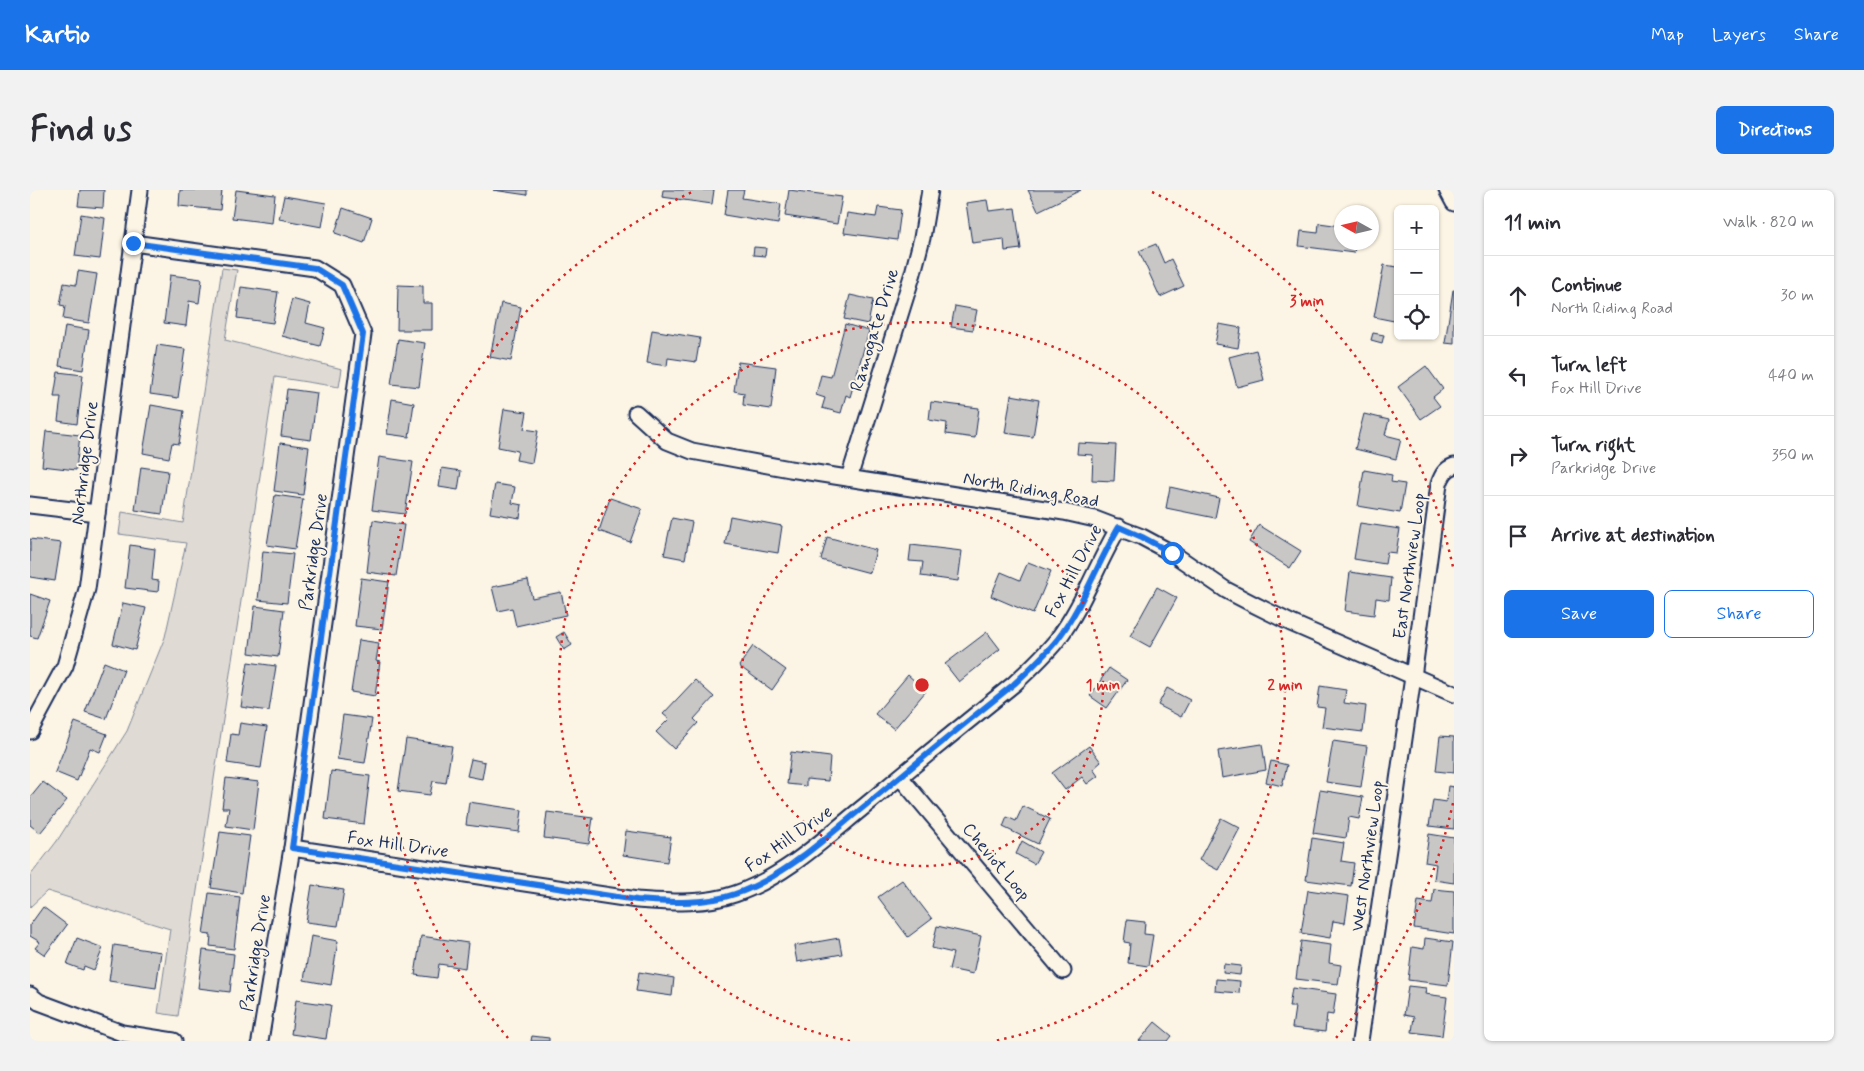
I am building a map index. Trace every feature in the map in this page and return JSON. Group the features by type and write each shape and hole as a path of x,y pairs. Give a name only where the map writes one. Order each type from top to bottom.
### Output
{"street":[{"name":"Northridge Drive","path":"30,731 65,666 87,589 140,190"},
{"name":"Ramogate Drive","path":"849,478 913,273 922,238 930,190"},
{"path":"1447,190 1454,203"},
{"name":"Parkridge Drive","path":"133,243 315,268 342,285 363,334 292,848 260,1041"},
{"name":"North Riding Road","path":"636,413 667,441 692,451 1064,512 1096,519 1142,537 1172,553 1226,590 1253,604 1454,694"},
{"name":"East Northview Loop","path":"1414,677 1440,484 1443,475 1449,468 1454,466"},
{"path":"30,505 97,513"},
{"name":"Fox Hill Drive","path":"292,848 637,900 703,902 742,892 778,873 820,842 1014,684 1038,662 1057,640 1084,595 1105,550 1119,527"},
{"name":"West Northview Loop","path":"1360,1041 1414,677"},
{"name":"Cheviot Loop","path":"900,777 1063,971"},
{"path":"30,995 39,1002 122,1033 174,1041"}],"shaded area":[{"path":"222,268 237,270 225,340 342,369 339,387 275,377 178,1016 158,1013 170,929 47,891 30,907 30,876 57,841 127,731 165,637 186,543 119,534 122,512 183,523"}],"building":[{"path":"80,190 104,190 103,208 78,206"},
{"path":"180,190 222,190 220,210 179,206"},
{"path":"236,190 275,195 272,223 232,218"},
{"path":"493,190 527,190 527,195"},
{"path":"663,190 714,190 712,204 662,197"},
{"path":"728,190 744,190 742,198 781,204 778,224 724,215"},
{"path":"789,190 842,197 837,224 785,216"},
{"path":"1028,190 1081,190 1038,211"},
{"path":"284,196 326,203 322,227 279,219"},
{"path":"987,200 989,211 1015,208 1021,249 1005,251 1004,239 972,243 966,203"},
{"path":"878,207 901,210 897,240 844,233 847,213 876,217"},
{"path":"343,208 372,218 364,243 335,233"},
{"path":"81,214 105,218 100,259 75,256"},
{"path":"1319,223 1334,225 1334,250 1355,250 1354,253 1299,246 1301,231 1318,233"},
{"path":"1156,244 1164,263 1171,259 1184,286 1160,297 1139,251"},
{"path":"754,247 766,248 765,256 753,255"},
{"path":"1384,265 1394,266 1394,321 1374,317"},
{"path":"78,271 97,274 89,323 63,319 65,306 60,305 64,283 76,285"},
{"path":"170,275 202,279 199,303 189,301 186,326 164,323"},
{"path":"398,285 423,286 423,303 432,303 432,330 397,330"},
{"path":"241,287 278,292 273,323 237,318"},
{"path":"1454,290 1454,344 1445,343"},
{"path":"850,295 873,300 868,324 844,319"},
{"path":"292,299 310,304 306,323 325,328 320,346 282,336"},
{"path":"501,303 521,307 511,361 490,357"},
{"path":"955,306 977,310 973,330 951,327"},
{"path":"845,324 869,331 850,397 846,395 841,413 822,408 825,398 816,395 821,375 831,377"},
{"path":"1219,324 1241,328 1238,348 1215,344"},
{"path":"65,326 89,330 83,370 59,366"},
{"path":"652,330 700,338 696,362 668,358 667,366 647,363"},
{"path":"1373,333 1384,335 1382,343 1371,340"},
{"path":"398,339 425,343 419,387 391,384"},
{"path":"157,345 185,349 178,398 150,394"},
{"path":"1256,350 1264,380 1237,387 1229,357"},
{"path":"738,362 776,367 771,409 743,405 744,393 734,391"},
{"path":"1426,366 1443,389 1433,397 1440,406 1421,419 1398,387"},
{"path":"58,372 83,375 77,424 58,421 61,397 54,397"},
{"path":"287,389 317,393 311,440 281,436"},
{"path":"1011,395 1039,400 1033,437 1005,433"},
{"path":"392,399 414,403 409,437 387,434"},
{"path":"931,402 979,408 975,438 946,434 947,423 929,420"},
{"path":"151,405 184,411 179,444 172,443 169,458 143,453"},
{"path":"504,409 527,412 524,429 538,431 532,463 516,460 518,451 498,447"},
{"path":"1364,414 1389,420 1385,435 1401,439 1396,459 1355,449"},
{"path":"46,431 80,435 76,470 42,466"},
{"path":"280,443 309,447 303,495 274,491"},
{"path":"1078,443 1116,445 1114,481 1092,480 1093,455 1077,454"},
{"path":"379,457 413,462 405,514 372,510"},
{"path":"141,467 168,471 162,514 135,510"},
{"path":"442,468 461,471 458,490 439,487"},
{"path":"1364,470 1392,475 1391,482 1405,484 1400,513 1358,506"},
{"path":"495,484 515,487 512,503 522,505 520,518 490,513"},
{"path":"1170,487 1219,498 1215,518 1166,508"},
{"path":"275,495 303,499 295,549 267,545"},
{"path":"610,498 642,509 630,542 599,531"},
{"path":"730,516 782,526 778,553 725,544"},
{"path":"672,518 692,522 685,559 664,555"},
{"path":"373,520 404,525 396,576 367,572"},
{"path":"1360,523 1400,529 1396,553 1387,552 1385,564 1354,559"},
{"path":"1259,525 1301,551 1290,568 1249,542"},
{"path":"827,537 876,550 870,573 821,560"},
{"path":"30,539 61,543 55,581 30,577"},
{"path":"130,545 155,549 152,580 159,581 158,592 125,588"},
{"path":"911,545 962,551 958,581 921,576 923,562 909,561"},
{"path":"263,551 293,554 287,603 258,600"},
{"path":"1028,562 1051,571 1033,614 991,596 1001,572 1020,580"},
{"path":"1350,572 1391,578 1389,600 1376,598 1374,615 1345,611"},
{"path":"361,578 389,582 382,629 355,626"},
{"path":"528,580 532,598 561,592 566,615 516,626 512,608 498,611 492,587"},
{"path":"1157,587 1177,598 1150,647 1130,636"},
{"path":"30,594 50,601 37,638 30,636"},
{"path":"123,603 146,608 135,650 113,644"},
{"path":"255,606 284,610 278,657 249,653"},
{"path":"564,632 572,645 564,650 556,637"},
{"path":"987,632 1000,649 959,682 945,664"},
{"path":"359,640 379,643 376,661 380,662 375,696 351,692"},
{"path":"753,646 786,670 772,690 739,666"},
{"path":"104,662 124,670 106,719 85,712"},
{"path":"248,662 276,666 269,711 241,707"},
{"path":"1109,668 1127,680 1107,708 1090,696"},
{"path":"908,675 926,691 894,729 875,714"},
{"path":"695,680 714,697 694,719 698,723 674,749 656,732 669,719 663,714"},
{"path":"1320,686 1346,690 1344,703 1366,706 1363,732 1322,727 1325,708 1317,707"},
{"path":"1167,688 1190,700 1181,717 1158,705"},
{"path":"343,715 372,719 365,763 337,759"},
{"path":"75,722 107,734 100,752 90,748 77,781 55,772"},
{"path":"240,723 267,727 261,768 227,763 231,734 238,735"},
{"path":"1440,736 1454,737 1454,773 1436,771"},
{"path":"406,739 452,746 446,783 433,781 430,795 398,791"},
{"path":"1333,741 1367,746 1361,787 1326,782"},
{"path":"1262,744 1266,770 1222,778 1218,751"},
{"path":"1089,746 1101,762 1093,769 1098,776 1087,784 1082,777 1065,790 1052,773"},
{"path":"791,752 830,757 828,781 806,779 806,786 787,784"},
{"path":"471,759 485,762 482,779 467,776"},
{"path":"1271,761 1287,765 1282,786 1266,782"},
{"path":"331,771 370,776 364,824 325,819"},
{"path":"226,778 259,782 253,830 226,826 229,808 222,808"},
{"path":"43,782 67,800 40,833 30,825 30,798"},
{"path":"1448,786 1454,787 1454,829 1429,826 1433,800 1446,802"},
{"path":"1320,790 1363,797 1359,819 1349,817 1346,838 1313,833"},
{"path":"469,802 522,810 519,832 466,825"},
{"path":"1023,806 1050,819 1038,844 1003,827 1007,817 1016,821"},
{"path":"547,812 593,818 589,844 544,838"},
{"path":"1221,818 1240,828 1218,870 1199,860"},
{"path":"626,831 671,837 667,862 623,855"},
{"path":"220,832 250,836 242,893 211,888"},
{"path":"1429,834 1454,838 1454,883 1434,880 1436,864 1425,862"},
{"path":"1312,838 1344,843 1341,861 1354,863 1351,886 1306,880"},
{"path":"1022,841 1041,852 1034,864 1016,854"},
{"path":"902,880 932,919 908,937 878,897"},
{"path":"312,885 344,890 338,926 306,922"},
{"path":"1434,889 1454,891 1454,934 1414,928 1418,901 1432,903"},
{"path":"1308,890 1349,896 1345,923 1333,921 1330,938 1301,933"},
{"path":"209,893 240,897 234,949 210,946 211,935 203,934"},
{"path":"43,907 67,925 45,955 35,948 40,942 30,936 30,925"},
{"path":"1127,920 1145,922 1144,934 1153,935 1148,966 1128,963 1130,943 1124,942"},
{"path":"937,926 981,936 973,974 949,969 953,953 932,948"},
{"path":"311,936 338,941 331,985 304,980"},
{"path":"421,936 468,943 465,968 439,964 437,978 415,975"},
{"path":"77,938 103,948 94,970 84,966 83,970 67,964"},
{"path":"839,938 842,954 797,962 794,946"},
{"path":"1425,938 1453,942 1448,985 1408,980 1412,947 1424,949"},
{"path":"1301,941 1331,945 1329,963 1341,965 1338,984 1296,979"},
{"path":"114,945 161,952 156,988 109,981"},
{"path":"203,950 234,954 230,992 198,988"},
{"path":"1224,964 1241,966 1240,975 1223,973"},
{"path":"639,972 674,978 672,996 636,991"},
{"path":"1216,979 1240,981 1239,993 1215,991"},
{"path":"1408,986 1426,988 1425,994 1447,997 1442,1036 1412,1032 1414,1017 1404,1015"},
{"path":"1292,988 1336,994 1333,1015 1327,1014 1325,1032 1292,1028 1295,1007 1289,1007"},
{"path":"296,1000 331,1005 326,1039 291,1034"},
{"path":"1155,1022 1172,1036 1168,1041 1139,1041"},
{"path":"532,1036 549,1038 549,1041 531,1041"}],"route":[{"path":"133,243 315,268 342,285 363,334 292,848 637,900 703,902 734,895 764,882 820,842 1014,684 1038,662 1065,629 1084,595 1105,550 1119,527 1172,553"}]}
